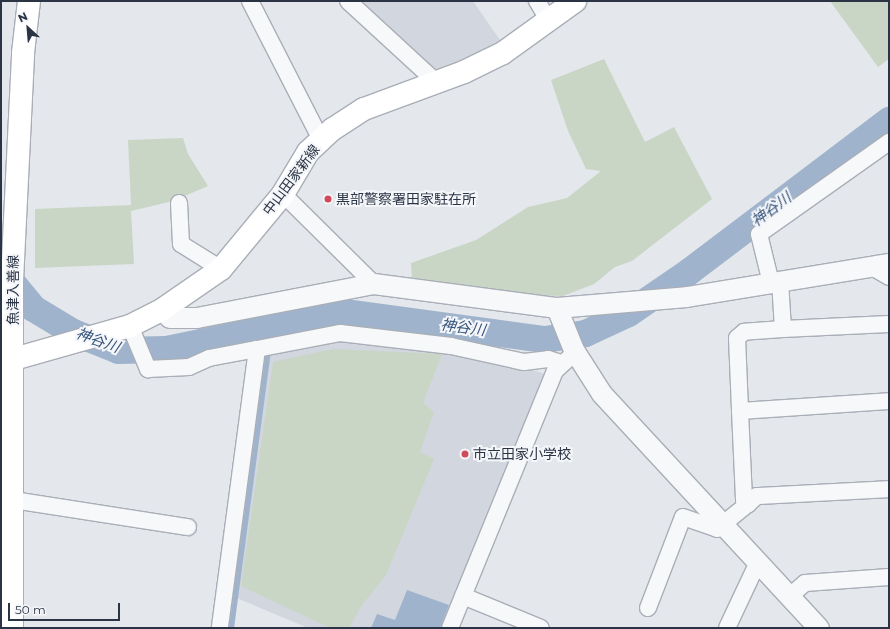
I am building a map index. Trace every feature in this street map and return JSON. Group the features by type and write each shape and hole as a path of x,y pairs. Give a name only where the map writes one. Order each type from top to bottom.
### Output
{"main road":[{"name":"魚津入善線","path":"12,628 13,500 8,360 16,170 29,1"},
{"name":"中山田家新線","path":"8,360 130,326 163,309 221,269 283,194 308,152 322,140 364,109 503,53 575,1"}],"street":[{"path":"250,1 322,140"},
{"path":"348,1 435,81"},
{"path":"537,1 549,21"},
{"path":"783,329 775,282 759,234 889,142"},
{"path":"283,194 374,284"},
{"path":"179,203 182,244 221,269"},
{"path":"163,309 170,318 197,318 374,284 558,313 582,304 687,297 880,265 889,277"},
{"path":"558,313 571,357 602,394 819,628"},
{"path":"748,504 744,500 737,338 744,332 889,324"},
{"path":"130,326 148,370 189,366 209,358 340,333 451,346 524,362 571,357"},
{"path":"220,628 257,349"},
{"path":"450,628 555,371 571,357"},
{"path":"740,411 889,401"},
{"path":"648,608 683,517 717,529 724,525 757,496 889,489"},
{"path":"13,500 188,527"},
{"path":"727,628 758,562"},
{"path":"790,596 805,583 889,577"},
{"path":"463,596 540,628"}],"shaded area":[{"path":"352,1 473,1 502,43 433,74"},
{"path":"342,339 502,360 548,375 445,628 308,628 232,596 264,356"}],"green space":[{"path":"830,1 889,1 889,59 878,67"},
{"path":"604,59 645,142 674,127 712,199 632,261 615,267 594,284 563,296 479,294 412,280 411,263 476,240 528,207 567,198 601,171 586,169 568,131 551,80"},
{"path":"183,138 188,154 208,186 173,201 131,211 134,264 35,268 35,209 131,205 128,140"},
{"path":"333,349 442,354 423,403 434,412 420,452 434,459 386,575 362,605 349,628 330,628 241,586 273,362"}],"water":[{"path":"407,590 449,605 440,628 371,628 377,614 395,620"}],"waterway":[{"name":"神谷川","path":"1,269 33,308 73,332 118,350 166,349 344,312 544,339 585,333 628,313 689,271 889,120"},
{"path":"269,343 271,330"},
{"path":"231,628 268,350"}],"place":[{"name":"黒部警察署田家駐在所","path":"328,199"},
{"name":"市立田家小学校","path":"465,454"}]}
